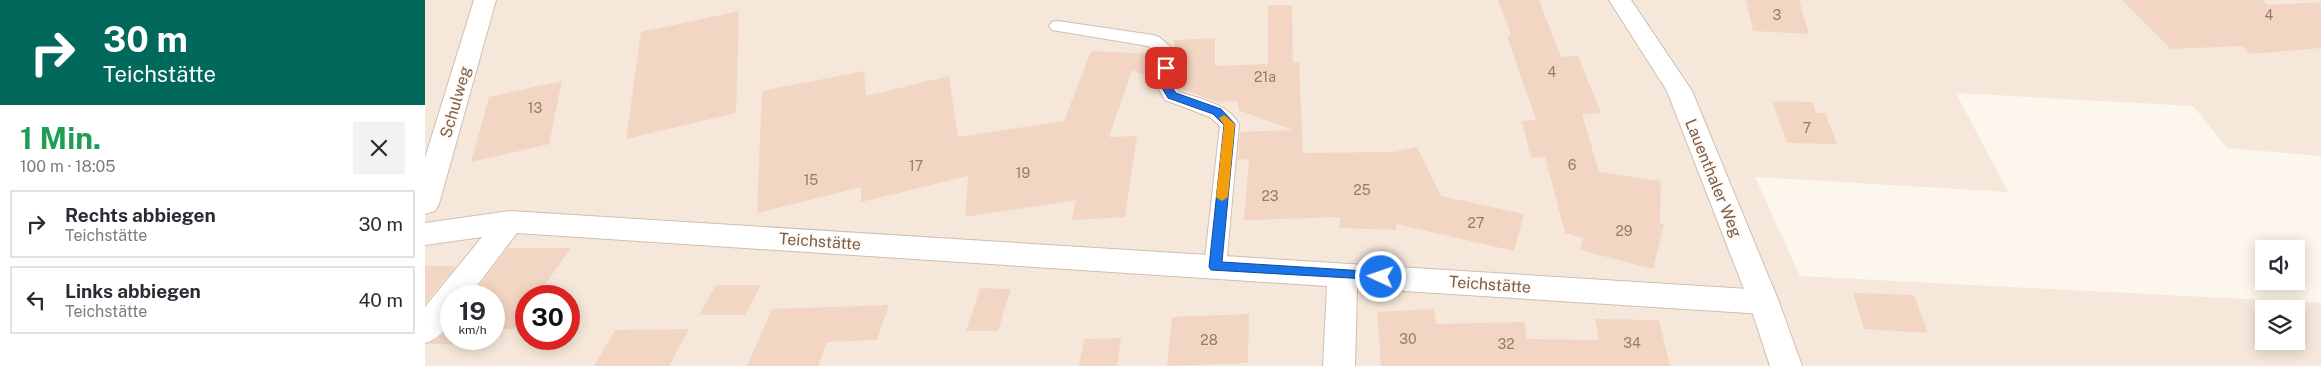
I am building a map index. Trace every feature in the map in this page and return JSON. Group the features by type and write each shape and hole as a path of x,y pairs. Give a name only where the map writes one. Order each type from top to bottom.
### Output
{"street":[{"name":"Schulweg","path":"425,204 485,0"},
{"name":"Lauenthaler Weg","path":"1620,0 1679,91 1764,302 1786,366"},
{"name":"Teichstätte","path":"425,234 510,222 1764,302"},
{"path":"460,285 510,222"},
{"path":"1339,366 1342,274"},
{"path":"425,330 440,311"}],"lane":[{"path":"1058,26 1153,41 1165,50 1166,86 1172,96 1217,112 1230,124 1215,267"}],"shaded area":[{"path":"425,0 2321,0 2321,156 2227,148 2193,106 1956,93 2008,192 1755,177 1800,276 2263,300 2255,300 2255,350 2305,350 2305,302 2321,303 2321,366 425,366"}],"building":[{"path":"1498,0 1539,0 1561,57 1578,56 1601,113 1582,114 1599,172 1661,181 1660,223 1664,224 1653,269 1580,250 1583,238 1565,233 1545,157 1531,158 1522,121 1536,120 1507,36 1511,35"},
{"path":"1746,0 1799,0 1809,34 1753,31"},
{"path":"2122,0 2262,0 2267,5 2321,2 2321,48 2250,54 2242,46 2171,49"},
{"path":"1268,5 1292,5 1293,63 1299,62 1303,153 1394,152 1417,147 1441,196 1524,214 1514,251 1396,224 1396,230 1339,228 1340,217 1244,220 1249,159 1238,160 1240,132 1293,130 1238,110 1238,101 1218,102 1178,88 1174,40 1215,38 1215,66 1268,64"},
{"path":"739,11 736,113 626,139 641,32"},
{"path":"1091,51 1154,54 1155,79 1132,70 1109,137 1137,136 1125,217 1072,220 1076,200 965,217 968,176 861,202 861,187 757,213 762,91 864,71 866,96 949,76 958,137 1064,121"},
{"path":"562,81 549,144 471,162 489,97"},
{"path":"1772,101 1813,102 1816,113 1825,113 1837,144 1787,143"},
{"path":"508,248 571,248 545,285 515,285 514,329 505,329 505,285 479,285"},
{"path":"425,266 456,266 440,285 425,304"},
{"path":"716,285 761,285 745,315 699,315"},
{"path":"980,288 1011,289 998,331 966,331"},
{"path":"1853,293 1914,295 1928,333 1864,329"},
{"path":"889,305 877,340 827,342 818,366 747,366 772,309"},
{"path":"1434,309 1436,324 1524,322 1527,339 1599,340 1595,319 1659,320 1670,366 1381,366 1377,312"},
{"path":"1249,314 1248,363 1167,366 1172,317"},
{"path":"689,329 669,366 594,366 615,330"},
{"path":"440,335 440,344 426,344"},
{"path":"1121,338 1117,366 1079,366 1084,339"}],"slow traffic":[{"path":"1222,197 1230,124 1224,118"}],"route":[{"path":"1166,68 1166,86 1172,96 1217,112 1230,124 1215,267 1381,277"}]}
